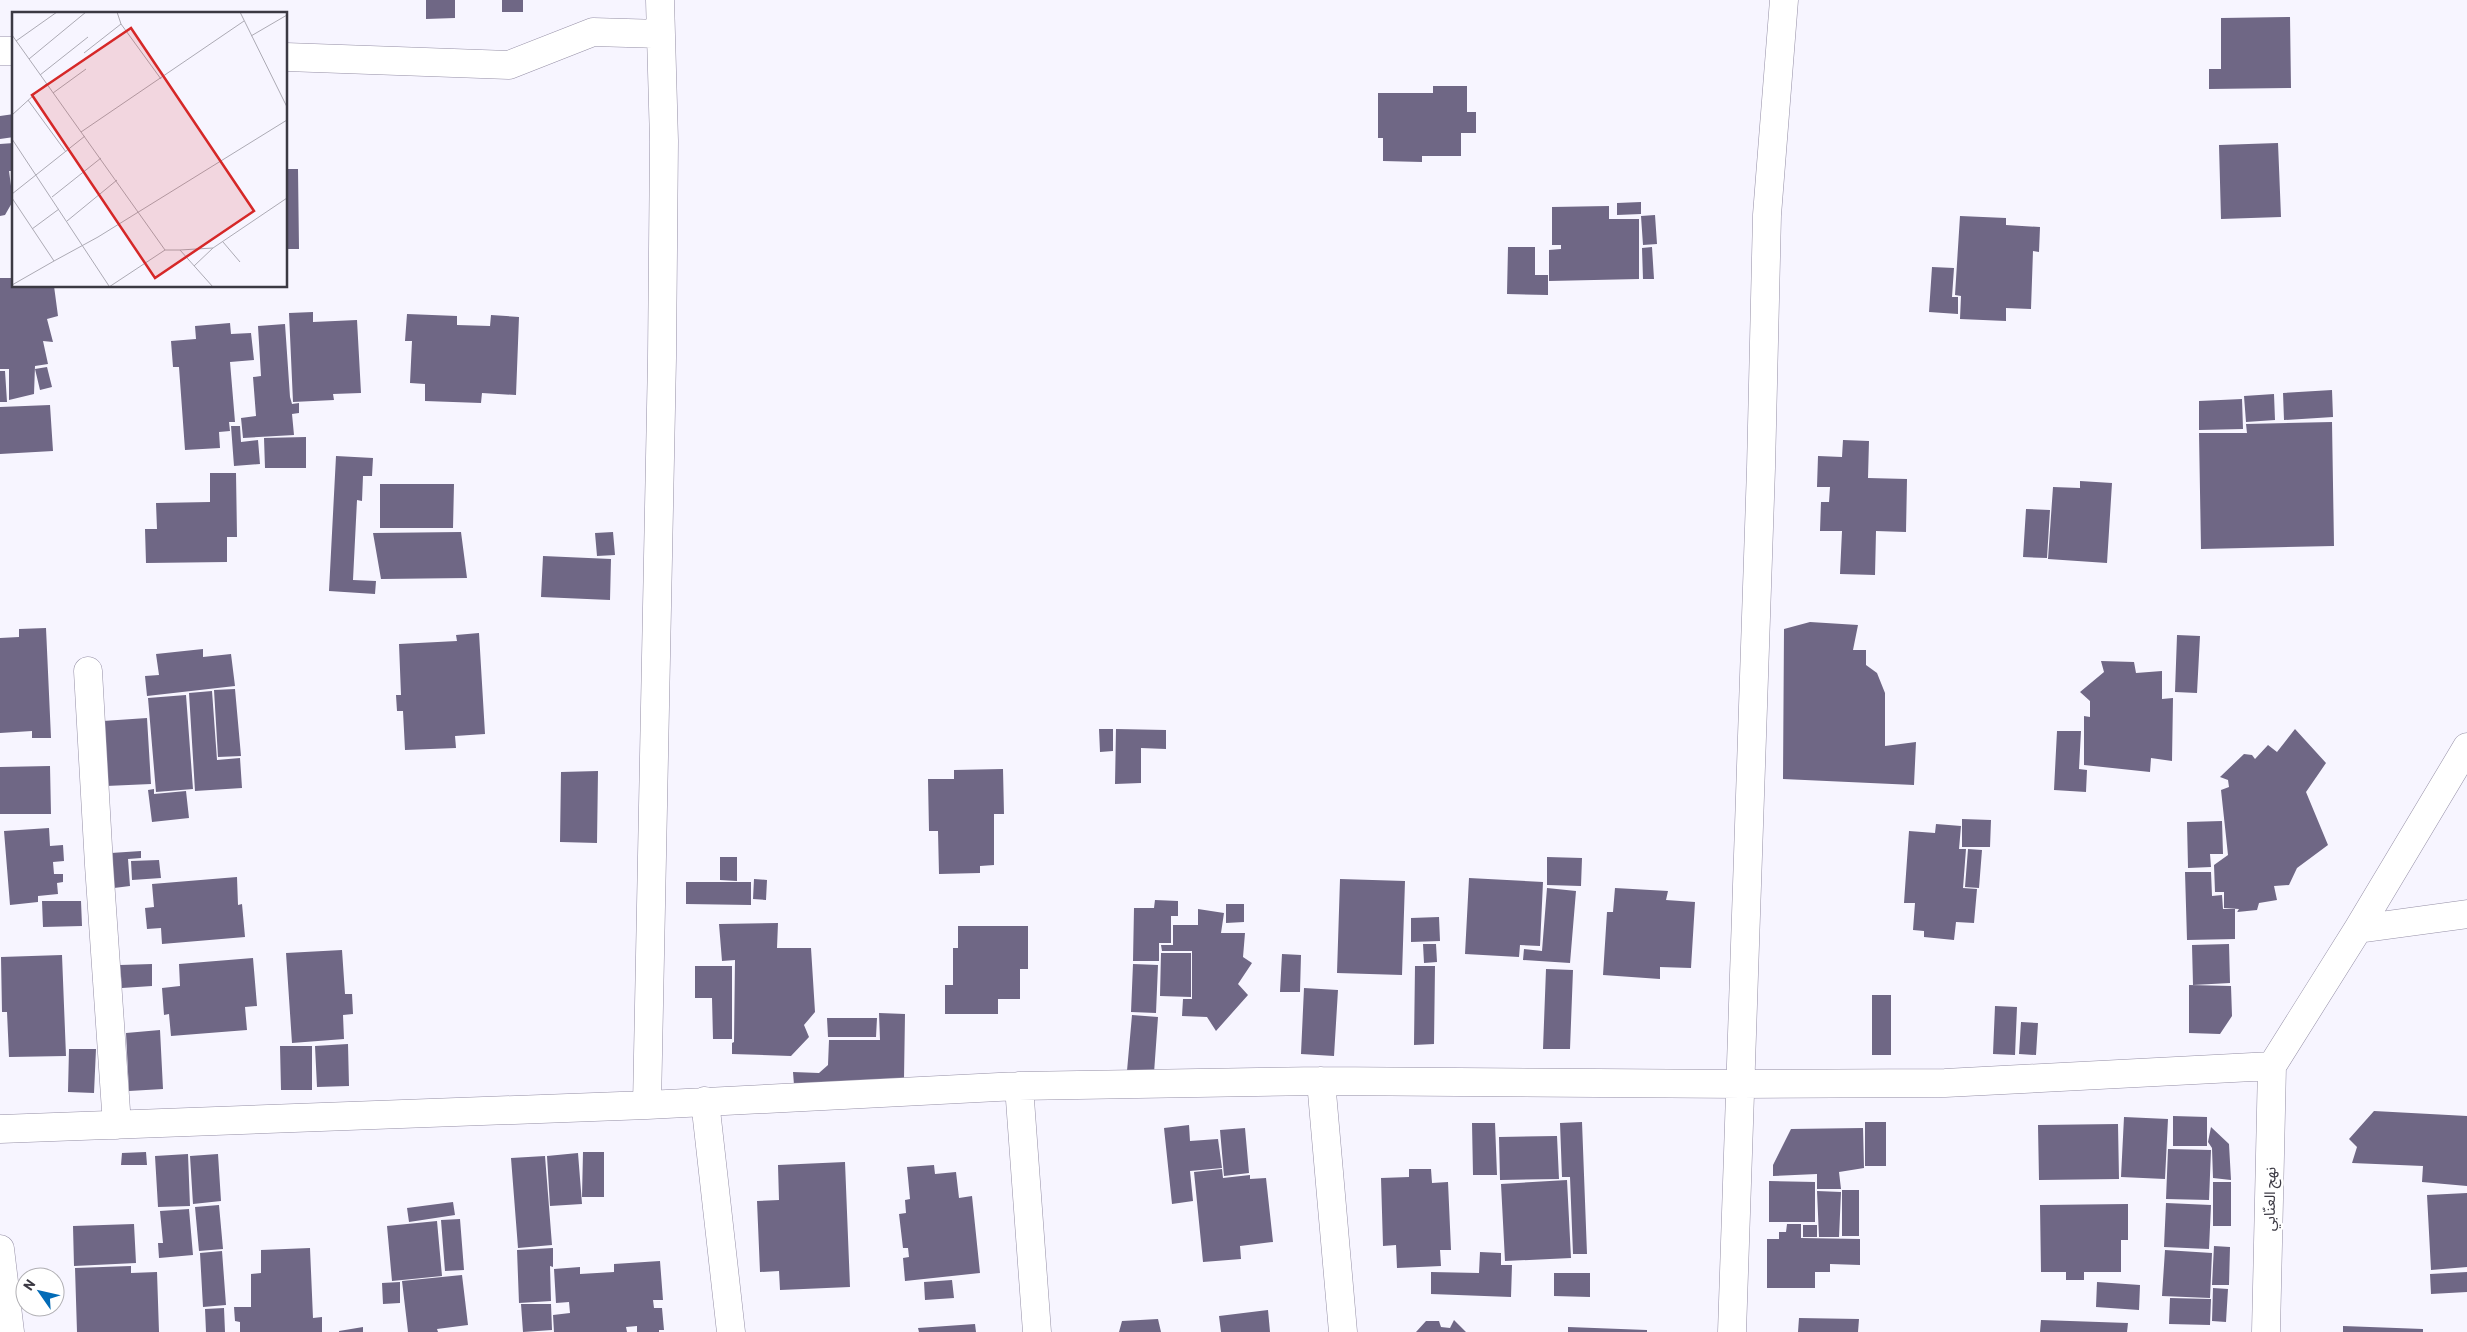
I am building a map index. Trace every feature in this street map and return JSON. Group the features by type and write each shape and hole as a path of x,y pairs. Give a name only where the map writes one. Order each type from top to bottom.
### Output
{"street":[{"path":"647,1105 662,358 664,142 660,0"},
{"path":"1732,1332 1742,1084 1761,478 1767,216 1784,0"},
{"path":"288,57 509,65 593,32 661,34"},
{"path":"88,671 99,876 117,1125"},
{"path":"0,1129 647,1105 1018,1086 1321,1081 1742,1084 1945,1083 2272,1066 2358,929 2467,747"},
{"path":"2358,929 2467,914"},
{"name":"نهج العنّابي","path":"2266,1332 2272,1066"},
{"path":"1321,1081 1343,1332"},
{"path":"1018,1086 1037,1332"},
{"path":"706,1101 730,1332"},
{"path":"0,1249 10,1332"}],"building":[{"path":"426,0 455,0 455,18 426,19"},
{"path":"502,0 523,0 523,12 502,12"},
{"path":"2290,17 2291,88 2209,89 2209,69 2221,69 2221,18"},
{"path":"1433,86 1467,86 1467,112 1476,112 1476,133 1461,133 1461,156 1422,156 1422,162 1383,161 1383,138 1378,138 1378,93 1433,93"},
{"path":"12,114 12,137 0,139 0,116"},
{"path":"12,143 12,171 9,171 12,203 5,215 0,216 0,144"},
{"path":"2278,143 2281,217 2221,219 2219,145"},
{"path":"288,169 298,169 299,249 288,249"},
{"path":"1641,202 1641,214 1617,215 1617,203"},
{"path":"1609,206 1609,219 1639,219 1639,279 1549,281 1549,250 1561,249 1561,245 1552,245 1552,207"},
{"path":"1655,215 1657,244 1643,245 1641,216"},
{"path":"1960,216 2006,218 2006,225 2040,227 2039,252 2033,251 2031,309 2006,308 2006,321 1960,319 1961,296 1955,295"},
{"path":"1508,247 1535,247 1535,275 1548,275 1548,295 1507,294"},
{"path":"1652,247 1654,279 1643,279 1642,248"},
{"path":"1932,267 1954,268 1952,297 1958,297 1958,314 1929,312"},
{"path":"0,278 11,278 12,288 54,288 58,316 47,319 53,342 43,341 48,364 35,366 34,394 9,400 9,369 0,369"},
{"path":"313,312 313,322 357,320 361,393 333,394 334,400 293,402 289,313"},
{"path":"407,314 457,316 457,325 490,326 491,315 519,317 516,395 482,393 481,403 425,401 425,384 410,383 412,341 405,341"},
{"path":"230,323 231,334 251,333 254,360 230,362 235,422 229,422 230,431 219,432 220,448 185,450 179,367 173,367 171,341 196,339 195,326"},
{"path":"285,324 290,397 292,404 299,403 299,413 292,414 294,435 243,438 241,418 256,416 253,377 261,376 258,326"},
{"path":"47,367 52,387 40,390 35,369"},
{"path":"0,371 5,371 7,402 0,402"},
{"path":"2332,390 2333,417 2284,420 2283,393"},
{"path":"2274,394 2275,420 2246,422 2244,396"},
{"path":"2242,399 2243,429 2199,430 2199,401"},
{"path":"50,405 53,451 0,454 0,407"},
{"path":"2332,422 2334,546 2201,549 2199,433 2247,433 2246,424"},
{"path":"231,426 240,426 241,442 258,440 260,464 234,466"},
{"path":"306,437 306,468 265,468 264,438"},
{"path":"1843,440 1869,441 1868,478 1907,479 1906,532 1876,531 1875,575 1840,574 1842,531 1820,531 1821,502 1829,502 1830,487 1817,487 1818,456 1842,457"},
{"path":"336,456 373,458 372,476 363,476 362,501 357,500 353,580 376,581 375,594 329,591"},
{"path":"210,473 236,473 237,537 227,537 227,562 146,563 145,529 157,529 156,503 210,502"},
{"path":"2080,481 2112,483 2107,563 2048,559 2053,487 2080,488"},
{"path":"380,484 454,484 453,528 380,528"},
{"path":"2026,509 2050,510 2047,558 2023,557"},
{"path":"461,532 467,578 381,579 373,533"},
{"path":"613,532 615,555 597,556 595,533"},
{"path":"543,556 611,559 610,600 541,597"},
{"path":"1810,622 1858,625 1853,650 1866,650 1866,665 1877,673 1885,693 1885,746 1916,742 1914,785 1783,779 1784,629"},
{"path":"46,628 51,738 32,738 32,731 0,733 0,638 19,637 19,629"},
{"path":"479,633 485,734 455,736 456,748 405,750 403,711 397,711 396,695 401,695 399,644 457,641 456,635"},
{"path":"2177,635 2200,636 2197,693 2175,692"},
{"path":"203,649 203,657 231,654 235,686 147,696 145,676 159,675 156,654"},
{"path":"2101,661 2134,662 2136,673 2162,671 2162,699 2173,698 2172,761 2151,758 2150,772 2084,765 2084,716 2090,717 2090,701 2080,692 2104,672"},
{"path":"235,689 241,756 218,757 214,690"},
{"path":"212,691 217,760 240,758 242,788 195,791 189,693"},
{"path":"186,695 193,789 156,792 148,698"},
{"path":"147,718 151,784 106,786 103,721"},
{"path":"1099,729 1113,729 1113,751 1100,752"},
{"path":"1116,729 1166,730 1166,749 1141,748 1141,783 1115,784"},
{"path":"2295,729 2326,763 2306,792 2328,845 2297,868 2289,885 2274,886 2277,900 2259,903 2257,910 2237,912 2239,909 2224,908 2224,892 2215,892 2214,865 2228,855 2221,790 2229,787 2228,780 2220,777 2244,754 2252,755 2255,759 2268,745 2277,752"},
{"path":"2057,731 2081,731 2079,769 2087,770 2086,792 2054,790"},
{"path":"50,766 51,814 0,814 0,767"},
{"path":"1003,769 1004,814 994,814 994,865 980,866 980,873 939,874 938,831 929,831 928,779 954,779 954,770"},
{"path":"598,771 597,843 560,842 561,772"},
{"path":"154,789 154,794 186,791 189,818 152,822 148,790"},
{"path":"1962,819 1991,820 1990,847 1962,847"},
{"path":"2222,821 2223,854 2210,854 2211,867 2188,868 2187,822"},
{"path":"1936,824 1961,826 1959,849 1966,849 1963,888 1977,889 1974,923 1956,922 1954,940 1924,937 1924,931 1913,930 1915,903 1904,903 1909,831 1935,833"},
{"path":"49,828 50,846 63,845 64,861 53,862 54,874 63,874 63,882 57,883 58,894 38,896 38,902 10,905 4,831"},
{"path":"1968,849 1982,850 1979,888 1965,887"},
{"path":"141,851 141,858 128,859 130,886 114,888 111,853"},
{"path":"720,857 737,857 737,881 720,880"},
{"path":"1547,857 1582,858 1581,886 1547,885"},
{"path":"159,860 161,878 132,880 131,861"},
{"path":"2185,872 2211,872 2212,896 2222,895 2223,909 2235,909 2235,939 2187,940"},
{"path":"237,877 238,905 242,904 245,937 162,944 161,928 147,929 145,908 154,907 152,884"},
{"path":"1469,878 1543,882 1540,946 1520,945 1519,957 1465,954"},
{"path":"754,879 767,880 766,900 753,899"},
{"path":"1340,879 1405,881 1402,975 1337,973"},
{"path":"686,882 751,882 751,905 686,904"},
{"path":"1547,888 1576,891 1570,963 1523,960 1524,949 1542,951"},
{"path":"1615,888 1668,891 1666,900 1695,902 1691,968 1660,967 1660,979 1603,975 1607,912 1613,912"},
{"path":"1155,900 1178,901 1178,916 1171,916 1171,943 1159,943 1159,961 1133,961 1134,908 1154,908"},
{"path":"42,901 81,901 82,926 43,927"},
{"path":"1226,904 1244,904 1244,922 1226,923"},
{"path":"1198,909 1224,913 1221,933 1245,933 1243,957 1252,963 1238,984 1248,995 1216,1031 1207,1017 1182,1016 1183,999 1192,999 1192,951 1162,951 1161,945 1173,945 1173,925 1198,925"},
{"path":"1439,917 1440,941 1411,942 1411,918"},
{"path":"778,923 777,948 811,948 815,1012 804,1025 809,1037 791,1056 732,1054 732,1043 734,1042 735,960 722,961 719,924"},
{"path":"958,926 1028,926 1028,969 1020,969 1020,999 998,999 998,1014 945,1014 945,985 953,985 953,948 958,948"},
{"path":"1423,944 1436,944 1437,962 1424,963"},
{"path":"2229,944 2230,983 2193,985 2192,945"},
{"path":"342,950 345,994 352,994 353,1014 343,1015 344,1039 292,1043 286,953"},
{"path":"1161,953 1191,953 1191,997 1160,996"},
{"path":"1282,954 1301,955 1300,992 1280,992"},
{"path":"62,955 66,1056 9,1057 7,1012 2,1012 1,957"},
{"path":"253,958 257,1006 245,1007 247,1030 171,1036 169,1014 164,1015 162,988 180,986 179,964"},
{"path":"152,964 152,986 122,988 120,965"},
{"path":"1133,964 1158,965 1156,1013 1131,1012"},
{"path":"695,966 732,966 732,1039 713,1039 712,998 695,998"},
{"path":"1415,966 1435,966 1434,1044 1414,1045"},
{"path":"1546,969 1573,970 1570,1049 1543,1049"},
{"path":"2189,985 2231,986 2232,1016 2220,1034 2189,1033"},
{"path":"1304,988 1338,990 1334,1056 1301,1054"},
{"path":"1872,995 1891,995 1891,1055 1872,1055"},
{"path":"1995,1006 2017,1007 2015,1055 1993,1054"},
{"path":"879,1013 905,1014 904,1078 794,1085 793,1072 819,1073 828,1065 829,1040 880,1040"},
{"path":"1132,1015 1158,1017 1154,1073 1127,1071"},
{"path":"827,1018 877,1018 876,1037 828,1037"},
{"path":"2021,1022 2038,1023 2036,1055 2019,1054"},
{"path":"160,1030 163,1089 129,1091 126,1033"},
{"path":"348,1044 349,1086 317,1087 315,1046"},
{"path":"280,1046 312,1046 312,1090 281,1090"},
{"path":"69,1049 96,1049 94,1093 68,1092"},
{"path":"2374,1111 2467,1116 2467,1186 2422,1182 2423,1166 2352,1163 2357,1147 2349,1139"},
{"path":"2173,1116 2207,1117 2207,1146 2173,1146"},
{"path":"2124,1117 2168,1119 2165,1179 2121,1177"},
{"path":"1582,1122 1587,1254 1573,1254 1570,1177 1562,1177 1560,1123"},
{"path":"1865,1122 1886,1122 1886,1166 1865,1166"},
{"path":"1472,1123 1495,1123 1497,1175 1473,1175"},
{"path":"2118,1124 2119,1179 2039,1180 2038,1125"},
{"path":"1189,1125 1190,1141 1218,1139 1222,1168 1190,1171 1193,1201 1172,1204 1164,1128"},
{"path":"2211,1127 2229,1144 2231,1180 2213,1178 2212,1148 2208,1142"},
{"path":"1245,1128 1249,1173 1224,1176 1220,1130"},
{"path":"1863,1128 1864,1168 1839,1172 1841,1189 1817,1189 1817,1174 1773,1176 1773,1165 1791,1129"},
{"path":"1557,1136 1559,1179 1500,1180 1499,1137"},
{"path":"2168,1149 2211,1150 2209,1200 2166,1199"},
{"path":"146,1152 147,1165 121,1165 122,1153"},
{"path":"583,1152 604,1152 604,1197 582,1197"},
{"path":"578,1153 582,1204 550,1206 547,1156"},
{"path":"188,1154 190,1206 158,1207 155,1156"},
{"path":"218,1154 221,1201 193,1204 190,1156"},
{"path":"545,1156 552,1245 518,1248 511,1158"},
{"path":"845,1162 850,1287 780,1290 779,1271 760,1272 757,1201 779,1200 778,1165"},
{"path":"934,1165 935,1174 956,1172 959,1198 972,1196 980,1273 905,1281 903,1258 909,1257 908,1248 903,1248 899,1214 906,1213 905,1200 910,1199 907,1167"},
{"path":"1222,1169 1223,1178 1250,1175 1250,1179 1266,1178 1273,1242 1240,1246 1241,1259 1203,1262 1194,1172"},
{"path":"1409,1169 1431,1169 1432,1183 1448,1182 1451,1250 1440,1250 1441,1266 1397,1268 1396,1245 1383,1246 1381,1178 1409,1177"},
{"path":"1567,1180 1571,1258 1505,1261 1501,1184"},
{"path":"1769,1181 1815,1182 1815,1222 1769,1222"},
{"path":"2213,1182 2231,1182 2231,1226 2213,1226"},
{"path":"1842,1190 1859,1190 1859,1236 1842,1236"},
{"path":"1817,1191 1841,1192 1839,1237 1819,1237"},
{"path":"2467,1193 2467,1267 2431,1270 2427,1195"},
{"path":"453,1202 455,1215 409,1222 407,1208"},
{"path":"2166,1203 2211,1205 2209,1249 2164,1247"},
{"path":"2128,1204 2128,1240 2121,1240 2121,1272 2084,1272 2084,1280 2066,1280 2066,1272 2041,1272 2040,1205"},
{"path":"219,1205 223,1249 199,1251 195,1207"},
{"path":"189,1209 193,1255 159,1258 158,1243 163,1243 160,1211"},
{"path":"460,1219 464,1270 445,1271 441,1220"},
{"path":"437,1221 442,1276 392,1281 387,1226"},
{"path":"134,1224 136,1263 74,1266 73,1226"},
{"path":"1787,1224 1801,1224 1801,1238 1860,1239 1860,1265 1830,1264 1830,1272 1815,1272 1815,1288 1767,1288 1767,1239 1779,1239 1779,1232 1786,1232"},
{"path":"1803,1225 1817,1225 1817,1237 1803,1237"},
{"path":"2214,1246 2230,1247 2229,1285 2212,1285"},
{"path":"310,1248 313,1318 322,1317 322,1332 240,1332 240,1322 235,1321 234,1307 251,1307 251,1274 261,1273 261,1250"},
{"path":"553,1248 553,1267 550,1266 551,1301 519,1303 517,1250"},
{"path":"2165,1250 2212,1253 2210,1298 2162,1296"},
{"path":"222,1251 226,1305 203,1307 200,1253"},
{"path":"1480,1252 1501,1253 1501,1265 1512,1265 1511,1297 1431,1294 1431,1272 1479,1273"},
{"path":"660,1261 663,1300 653,1300 654,1308 662,1308 664,1330 659,1330 659,1332 637,1332 637,1326 626,1327 627,1332 554,1332 553,1315 570,1313 569,1302 556,1303 554,1269 580,1267 580,1274 614,1272 614,1264"},
{"path":"131,1266 131,1273 157,1272 159,1332 77,1332 75,1268"},
{"path":"2467,1272 2467,1292 2431,1294 2430,1274"},
{"path":"1554,1273 1590,1273 1590,1297 1554,1296"},
{"path":"462,1275 468,1325 437,1329 438,1332 408,1332 402,1281"},
{"path":"952,1280 954,1298 925,1300 924,1282"},
{"path":"400,1282 400,1303 383,1304 382,1283"},
{"path":"2097,1282 2140,1285 2139,1310 2096,1307"},
{"path":"2213,1288 2228,1289 2226,1322 2212,1321"},
{"path":"2170,1298 2211,1299 2210,1325 2169,1324"},
{"path":"521,1304 551,1304 552,1330 523,1332"},
{"path":"224,1308 225,1332 206,1332 205,1309"},
{"path":"1268,1310 1270,1332 1221,1332 1219,1316"},
{"path":"1799,1318 1859,1319 1858,1332 1798,1332"},
{"path":"1158,1319 1161,1332 1119,1332 1122,1321"},
{"path":"1454,1320 1466,1332 1416,1332 1426,1321 1439,1321 1441,1327 1450,1328"},
{"path":"2041,1320 2128,1323 2127,1332 2040,1332"},
{"path":"975,1324 976,1332 919,1332 918,1328"},
{"path":"2343,1326 2423,1329 2423,1332 2343,1332"},
{"path":"363,1327 363,1332 339,1332 339,1331"},
{"path":"1568,1327 1647,1330 1647,1332 1568,1332"}]}
